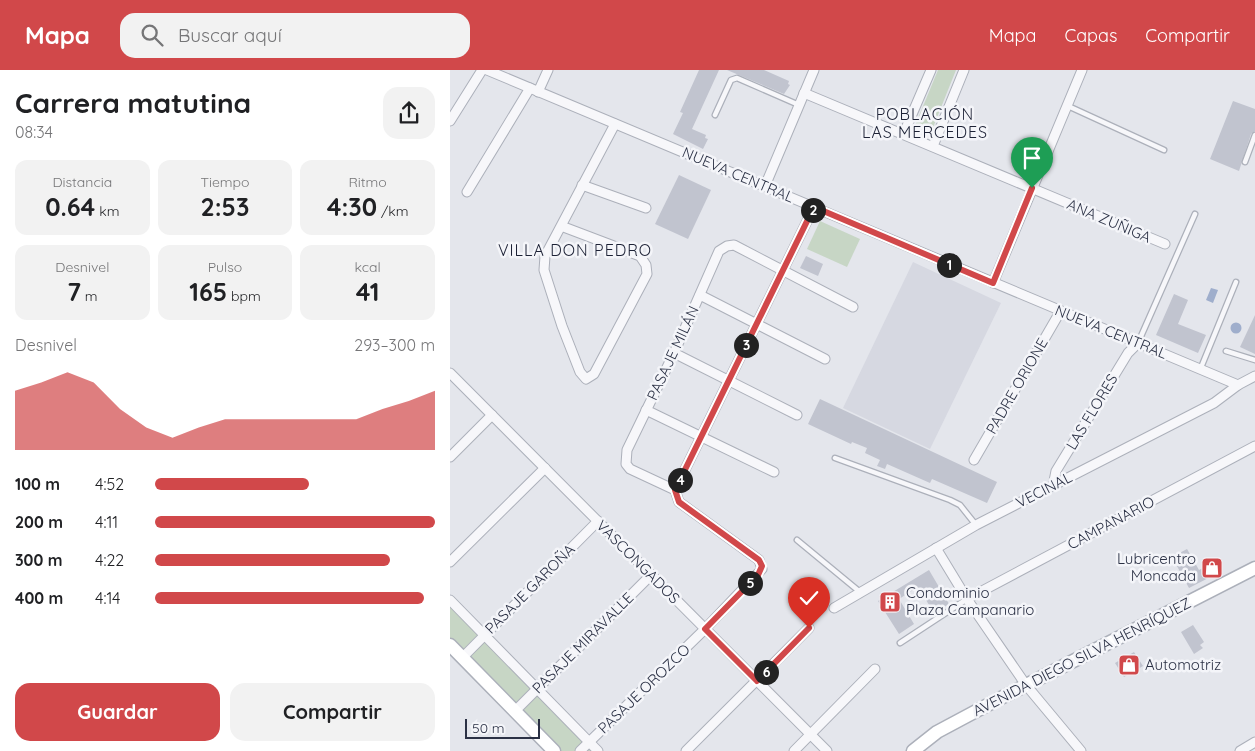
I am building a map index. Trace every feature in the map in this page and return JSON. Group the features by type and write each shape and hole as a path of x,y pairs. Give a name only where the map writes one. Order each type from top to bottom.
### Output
{"main road":[{"name":"AVENIDA DIEGO SILVA HENRÍQUEZ","path":"913,751 943,729 1255,568"},
{"path":"450,645 554,751"}],"street":[{"path":"450,121 482,70"},
{"name":"NUEVA CENTRAL","path":"487,70 1060,312 1238,385"},
{"path":"467,192 548,70"},
{"path":"765,186 814,70"},
{"path":"904,133 931,70"},
{"path":"933,146 964,70"},
{"path":"993,283 1082,70"},
{"name":"ANA ZUÑIGA","path":"804,93 904,133 1165,244"},
{"path":"561,226 640,256 646,265 647,274 594,374 586,379 580,372 544,270 545,256 615,124"},
{"path":"582,185 646,208"},
{"path":"675,490 814,207"},
{"name":"PASAJE MILÁN","path":"675,490 630,469 626,464 627,450 674,353 720,251 727,246 734,245 783,270"},
{"path":"783,270 853,307"},
{"path":"700,295 825,359"},
{"name":"PADRE ORIONE","path":"974,460 1060,312"},
{"name":"LAS FLORES","path":"1053,486 1056,471 1128,353 1138,343"},
{"path":"674,353 797,415"},
{"name":"VASCONGADOS","path":"450,373 827,751"},
{"name":"VECINAL","path":"834,608 976,525 1214,403 1238,385 1255,376"},
{"path":"646,410 774,472"},
{"path":"450,457 492,415"},
{"name":"CAMPANARIO","path":"967,599 1255,446"},
{"path":"450,562 545,468"},
{"name":"PASAJE OROZCO","path":"580,751 761,572 762,566 759,560 679,502 675,490"},
{"name":"PASAJE GAROÑA","path":"462,658 598,521"},
{"path":"936,548 967,599 1026,685 1081,751"},
{"name":"PASAJE MIRAVALLE","path":"515,711 651,575"},
{"path":"450,600 598,751"},
{"path":"686,751 809,628"},
{"path":"794,751 875,670"},
{"path":"1240,751 1255,742"}],"lane":[{"path":"715,115 731,80 737,78 800,105"},
{"path":"1067,106 1164,150"},
{"path":"1245,162 1255,135"},
{"path":"1138,343 1195,214"},
{"path":"1200,370 1236,282"},
{"path":"1226,351 1255,360"},
{"path":"835,458 950,500 960,505 976,525"},
{"path":"797,540 860,592"},
{"path":"900,643 967,599"}],"shaded area":[{"path":"913,262 1001,303 930,449 843,408"}],"green space":[{"path":"938,70 956,70 930,135 914,128"},
{"path":"820,221 860,239 847,267 807,249"},
{"path":"450,602 596,751 560,751 450,639"}],"water":[{"path":"1211,288 1218,290 1213,303 1206,300"},
{"path":"1236,322 1242,328 1236,334 1230,328"}],"building":[{"path":"699,70 719,70 692,129 706,135 705,138 708,139 703,149 673,134 683,113 680,112"},
{"path":"727,70 764,70 789,81 788,84 790,85 784,94"},
{"path":"1233,101 1255,109 1255,131 1251,134 1239,171 1210,159"},
{"path":"679,175 711,190 688,239 655,224"},
{"path":"806,256 823,264 818,276 800,268"},
{"path":"1174,294 1188,300 1178,324 1206,335 1198,353 1156,335"},
{"path":"1255,315 1255,354 1240,347"},
{"path":"820,399 997,482 987,503 932,479 930,483 887,464 885,469 877,466 880,460 865,453 867,448 852,442 851,444 808,424"},
{"path":"1187,549 1199,570 1216,561 1222,571 1189,588 1172,557"},
{"name":"Condominio Plaza Campanario","path":"929,570 949,604 934,613 918,587 899,599 914,624 899,634 878,601"},
{"path":"1193,625 1204,642 1200,645 1203,648 1194,654 1181,632"},
{"name":"Automotriz","path":"1134,652 1143,666 1124,677 1115,663"}],"place":[{"name":"Lubricentro Moncada","path":"1212,568"},
{"name":"Condominio Plaza Campanario","path":"890,602"},
{"name":"Automotriz","path":"1129,665"}],"district":[{"name":"POBLACIÓN LAS MERCEDES","path":"925,123"},
{"name":"VILLA DON PEDRO","path":"575,250"}],"route":[{"path":"809,628 757,681 705,629 761,572 762,566 759,560 679,502 675,490 814,207 993,283 1032,188"}]}
